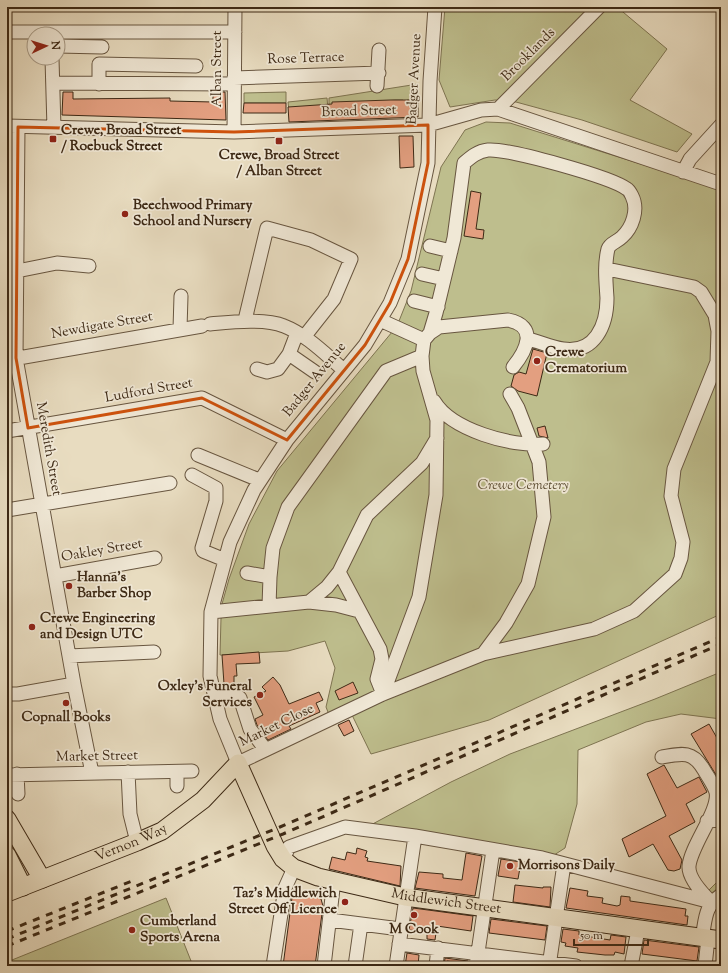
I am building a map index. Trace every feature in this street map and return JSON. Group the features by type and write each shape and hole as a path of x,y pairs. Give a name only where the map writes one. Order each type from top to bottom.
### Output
{"main road":[{"name":"Vernon Way","path":"7,893 162,831 202,800 238,763"},
{"path":"238,763 275,846 289,863"},
{"path":"7,819 42,879"},
{"path":"7,855 23,887"},
{"name":"Middlewich Street","path":"289,863 318,877 405,898 711,939"}],"street":[{"name":"Alban Street","path":"234,132 235,7"},
{"name":"Badger Avenue","path":"238,763 223,727 210,676 211,612 230,542 259,480 287,440 365,345 390,302 408,260 428,163 428,125 436,7"},
{"name":"Brooklands","path":"498,109 599,7"},
{"path":"7,32 26,33"},
{"path":"66,47 102,53 102,32"},
{"path":"66,33 235,32"},
{"name":"Rose Terrace","path":"53,84 378,79 379,50"},
{"path":"99,84 100,64 196,66"},
{"path":"52,66 54,128"},
{"name":"Broad Street","path":"12,127 234,132 428,125 481,110 498,109 721,184"},
{"path":"683,172 690,159 721,125"},
{"name":"Meredith Street","path":"12,127 14,264 12,359 28,428 74,684 92,773"},
{"path":"383,694 418,597 436,495 437,420 423,371 422,356 427,336 438,307 451,251 464,163 477,153 487,150 503,151 559,164 628,189 633,198 635,212 630,227 608,249 606,315 600,333 595,340 586,346 575,349 563,349 528,339"},
{"path":"245,320 267,228 311,240 351,259 334,299 300,335 278,369 267,372 257,369"},
{"path":"430,246 451,251"},
{"path":"14,264 57,263 89,266"},
{"name":"Market Close","path":"238,763 264,748 383,694 483,654 594,629 634,611 675,574 681,558 683,542 671,496 674,469 717,362 718,331 715,315 701,292 694,287 607,269"},
{"path":"422,274 444,279"},
{"path":"180,329 181,296"},
{"path":"414,302 438,307"},
{"name":"Newdigate Street","path":"12,359 180,329 245,320 284,325 300,335 344,370"},
{"path":"380,320 427,336"},
{"path":"427,336 439,327 508,320 516,321 522,327 528,339 527,347 513,367"},
{"path":"289,354 315,372"},
{"path":"269,606 273,548 288,507 386,371 422,356"},
{"path":"428,389 444,414 457,424 492,436 538,445"},
{"path":"483,654 506,622 528,584 544,517 538,445 510,394"},
{"name":"Ludford Street","path":"7,431 202,398 287,440"},
{"path":"309,602 327,587 338,572 367,515 422,463 437,438"},
{"path":"198,455 259,480"},
{"path":"192,475 216,488 216,501 202,548 204,551 225,560"},
{"path":"7,510 170,483"},
{"name":"Oakley Street","path":"55,576 155,558"},
{"path":"338,572 380,649 382,659 377,679 383,694"},
{"path":"247,573 270,577"},
{"path":"211,612 309,602 336,605 359,611"},
{"path":"69,656 154,652"},
{"path":"7,694 18,694 74,684"},
{"path":"214,693 232,692 240,698 250,729 264,748"},
{"path":"662,757 676,754 687,755 697,759 716,792 715,803 694,848 689,866 690,873 716,898"},
{"name":"Market Street","path":"18,794 12,774 192,771"},
{"path":"128,772 130,814 137,842"},
{"path":"177,772 178,786"},
{"path":"707,821 721,820"},
{"path":"273,966 289,863 289,847 345,827 415,836 493,850 564,864 716,898"},
{"path":"396,966 400,929 415,836"},
{"path":"477,960 493,850"},
{"path":"549,964 564,864"},
{"path":"324,966 334,880"},
{"path":"705,966 711,939 707,913 716,898"},
{"path":"330,920 400,929"},
{"path":"355,966 361,924"},
{"path":"631,966 638,930"},
{"path":"399,944 438,948 477,960 576,966"},
{"path":"436,966 438,948"}],"highlighted area":[{"path":"428,125 428,163 408,259 390,303 365,345 287,440 202,398 28,428 16,358 18,127 234,132"}],"green space":[{"path":"445,7 617,7 667,49 630,100 692,134 677,152 582,120 516,102 495,100 450,107 439,80"},
{"path":"418,84 418,103 415,104 415,100 407,100 407,104 403,104 403,100 395,100 329,107 329,98"},
{"path":"286,92 286,103 244,103 244,93"},
{"path":"327,98 328,109 289,111 288,102"},
{"name":"Crewe Cemetery","path":"486,122 510,123 721,189 721,614 489,720 371,754 352,715 333,725 326,707 335,668 325,641 288,651 220,655 221,618 229,613 229,607 222,604 229,579 249,524 277,471 397,326 411,291 441,167 465,130"},
{"path":"721,672 721,719 681,714 646,722 578,750 577,804 565,848 551,857 367,827 451,782 510,754 655,699"},
{"path":"721,881 721,895 704,895 716,883"},
{"name":"Cumberland Sports Arena","path":"166,898 193,966 7,966 7,962"}],"building":[{"path":"63,92 73,92 73,99 170,98 170,101 213,102 213,92 225,92 226,120 62,115"},
{"path":"415,100 415,104 418,103 418,117 289,122 288,107 332,104 332,102"},
{"path":"244,103 286,103 286,113 243,113"},
{"path":"399,136 413,136 414,167 400,168"},
{"path":"471,191 481,193 476,229 484,230 483,239 464,236"},
{"name":"Crewe Crematorium","path":"533,349 547,353 537,396 518,391 511,386 514,375 519,372 526,374"},
{"path":"545,426 548,438 539,436 537,428"},
{"path":"259,652 260,663 236,664 237,676 234,676 234,685 224,684 222,655"},
{"path":"273,677 280,685 289,704 319,692 323,700 316,703 320,712 289,726 291,729 268,740 257,725 255,719 263,715 254,697 266,691 262,687"},
{"path":"353,682 358,693 339,700 335,691"},
{"path":"349,720 354,731 344,736 338,725"},
{"path":"709,724 721,745 721,783 691,734"},
{"path":"664,765 677,788 699,777 707,792 686,804 695,822 669,836 682,860 680,869 674,871 668,870 653,844 629,857 622,839 666,816 647,774"},
{"path":"357,848 367,851 365,857 368,858 367,861 401,866 400,886 329,869 332,857 345,860 347,852 356,854"},
{"path":"466,853 482,856 475,896 415,888 419,872 443,874 443,878 462,880"},
{"name":"Morrisons Daily","path":"501,859 521,862 518,879 498,876"},
{"path":"515,885 543,888 551,887 550,907 513,902"},
{"path":"570,888 588,891 587,896 603,898 602,903 617,906 620,905 621,896 630,897 630,901 686,909 685,916 688,916 687,925 566,908"},
{"path":"293,890 316,895 321,899 323,906 315,966 283,966"},
{"path":"413,908 473,916 471,931 437,926 435,940 427,939 427,932 409,930"},
{"path":"491,919 547,926 545,940 489,933"},
{"path":"563,929 579,931 579,935 610,940 611,935 626,937 624,954 615,952 614,955 605,955 577,952 578,948 565,946 566,943 561,942"},
{"path":"644,940 699,947 697,961 642,954"},
{"path":"407,953 419,955 418,966 405,966"},
{"path":"445,958 468,961 467,964 447,961 447,966 444,966"},
{"path":"485,963 497,964 497,966 484,966"}],"railway":[{"path":"7,939 280,827 721,637"},
{"path":"7,946 283,834 721,644"},
{"path":"7,931 132,881"}],"place":[{"name":"Crewe, Broad Street / Roebuck Street","path":"53,139"},
{"name":"Crewe, Broad Street / Alban Street","path":"279,141"},
{"name":"Beechwood Primary School and Nursery","path":"125,214"},
{"name":"Crewe Crematorium","path":"537,361"},
{"name":"Hanna's Barber Shop","path":"69,586"},
{"name":"Crewe Engineering and Design UTC","path":"32,627"},
{"name":"Oxley's Funeral Services","path":"260,695"},
{"name":"Copnall Books","path":"66,703"},
{"name":"Morrisons Daily","path":"510,866"},
{"name":"Taz's Middlewich Street Off Licence","path":"345,902"},
{"name":"M Cook","path":"414,915"},
{"name":"Cumberland Sports Arena","path":"132,930"}]}
